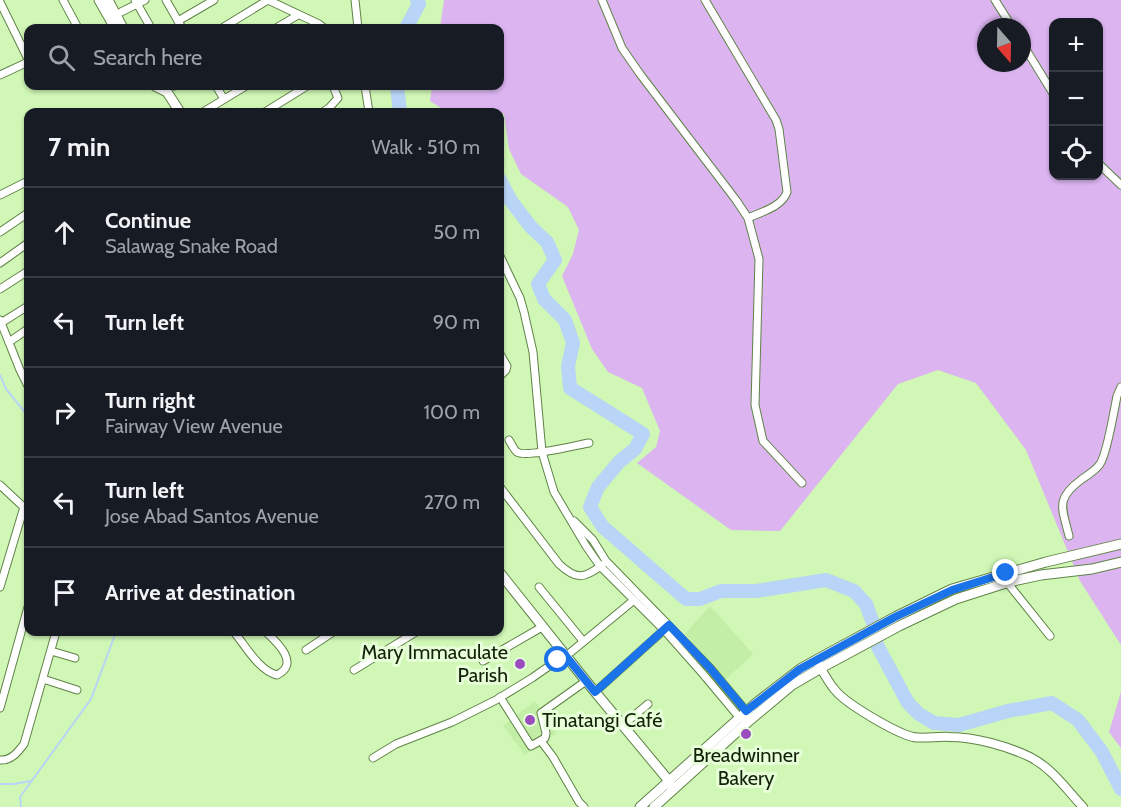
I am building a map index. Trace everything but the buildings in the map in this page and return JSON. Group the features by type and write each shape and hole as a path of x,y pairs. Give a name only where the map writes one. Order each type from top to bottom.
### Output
{"main road":[{"path":"99,0 113,24"},
{"path":"108,0 121,24"},
{"path":"163,90 177,108"},
{"path":"654,807 671,785 743,714 784,681 819,664 834,662 952,590 1007,578 1121,544"},
{"path":"1007,578 1092,569 1121,562"},
{"path":"504,581 542,627 568,653 586,681 671,785"},
{"path":"640,807 671,785 819,664 829,653 897,622"}],"street":[{"path":"63,0 76,24"},
{"path":"121,12 136,2 145,0"},
{"path":"166,0 180,24"},
{"path":"178,21 214,0"},
{"path":"229,24 268,0 319,24"},
{"path":"355,0 358,24"},
{"path":"602,0 622,48 748,218 759,259 755,405 763,441 802,483"},
{"path":"705,0 776,120 779,129 787,192 785,198 775,206 748,218"},
{"path":"995,0 1006,18"},
{"path":"0,2 24,52"},
{"path":"136,2 149,24"},
{"path":"283,24 298,15"},
{"path":"1031,59 1049,88"},
{"path":"0,75 24,62"},
{"path":"218,90 224,99"},
{"path":"209,108 239,90"},
{"path":"271,108 301,90"},
{"path":"330,108 338,98 335,90"},
{"path":"365,90 368,108"},
{"path":"1103,168 1121,185"},
{"path":"0,195 24,183"},
{"path":"0,231 24,216"},
{"path":"0,262 24,246"},
{"path":"504,264 520,298 533,352 542,452 554,492 568,515 593,540 603,564 634,600 710,668 743,714"},
{"path":"0,289 24,274"},
{"path":"24,308 1,321 24,378"},
{"path":"9,342 24,332"},
{"path":"20,370 24,368"},
{"path":"1069,536 1062,501 1069,488 1101,463 1121,387"},
{"path":"509,440 517,452 523,454 589,443"},
{"path":"0,485 24,507"},
{"path":"504,493 559,564 569,573 587,576 603,564"},
{"path":"0,588 24,515"},
{"path":"603,564 666,628 703,674 749,721"},
{"path":"1007,578 1050,636"},
{"path":"539,587 583,641"},
{"path":"373,758 396,744 452,722 500,698 568,653 634,600"},
{"path":"0,708 24,621"},
{"path":"483,660 542,627"},
{"path":"595,692 666,628"},
{"path":"0,760 13,756 24,744 55,636"},
{"path":"237,636 265,669 277,675 287,666 287,659 278,643 270,636"},
{"path":"306,650 327,636"},
{"path":"354,670 409,636"},
{"path":"51,651 75,658"},
{"path":"819,664 835,691 851,705 896,731 915,737 969,738 1032,757 1065,785 1083,807"},
{"path":"703,674 710,668"},
{"path":"43,679 77,690"},
{"path":"500,698 531,746 545,738 541,713 586,681"},
{"path":"623,725 648,704"},
{"path":"541,741 584,807"}],"shaded area":[{"path":"444,0 1121,0 1121,645 1080,581 1026,450 976,383 938,370 898,384 780,531 731,530 637,463 656,447 660,431 642,388 608,372 592,349 562,276 573,254 579,230 568,207 521,174 509,149 504,108 441,108 430,101 431,90 504,90 504,24 441,24"},
{"path":"710,606 753,654 725,680 685,634"},
{"name":"Tinatangi Café","path":"574,685 577,689 547,715 556,734 525,755 503,726 535,701 540,708"},
{"path":"1121,692 1121,748 1109,732"}],"waterway":[{"path":"408,24 419,4 417,0"},
{"path":"397,90 400,108"},
{"path":"504,188 531,227 547,242 555,260 538,284 544,299 565,320 573,343 568,366 570,388 643,434 635,449 619,462 598,487 590,507 603,527 686,599 700,599 721,591 756,591 826,580 854,591 866,604 873,623 877,645 908,703 919,714 934,723 959,725 1008,711 1052,703 1078,720 1102,752 1121,789"},
{"path":"0,375 6,389 24,411"},
{"path":"21,807 20,797 91,699 115,636"},
{"path":"0,784 30,781"}],"place":[{"name":"Mary Immaculate Parish","path":"520,664"},
{"name":"Tinatangi Café","path":"530,720"},
{"name":"Breadwinner Bakery","path":"746,734"}],"route":[{"path":"558,660 565,655 595,692 669,625 710,668 746,711 800,669 895,617 952,590 1006,573"}]}
